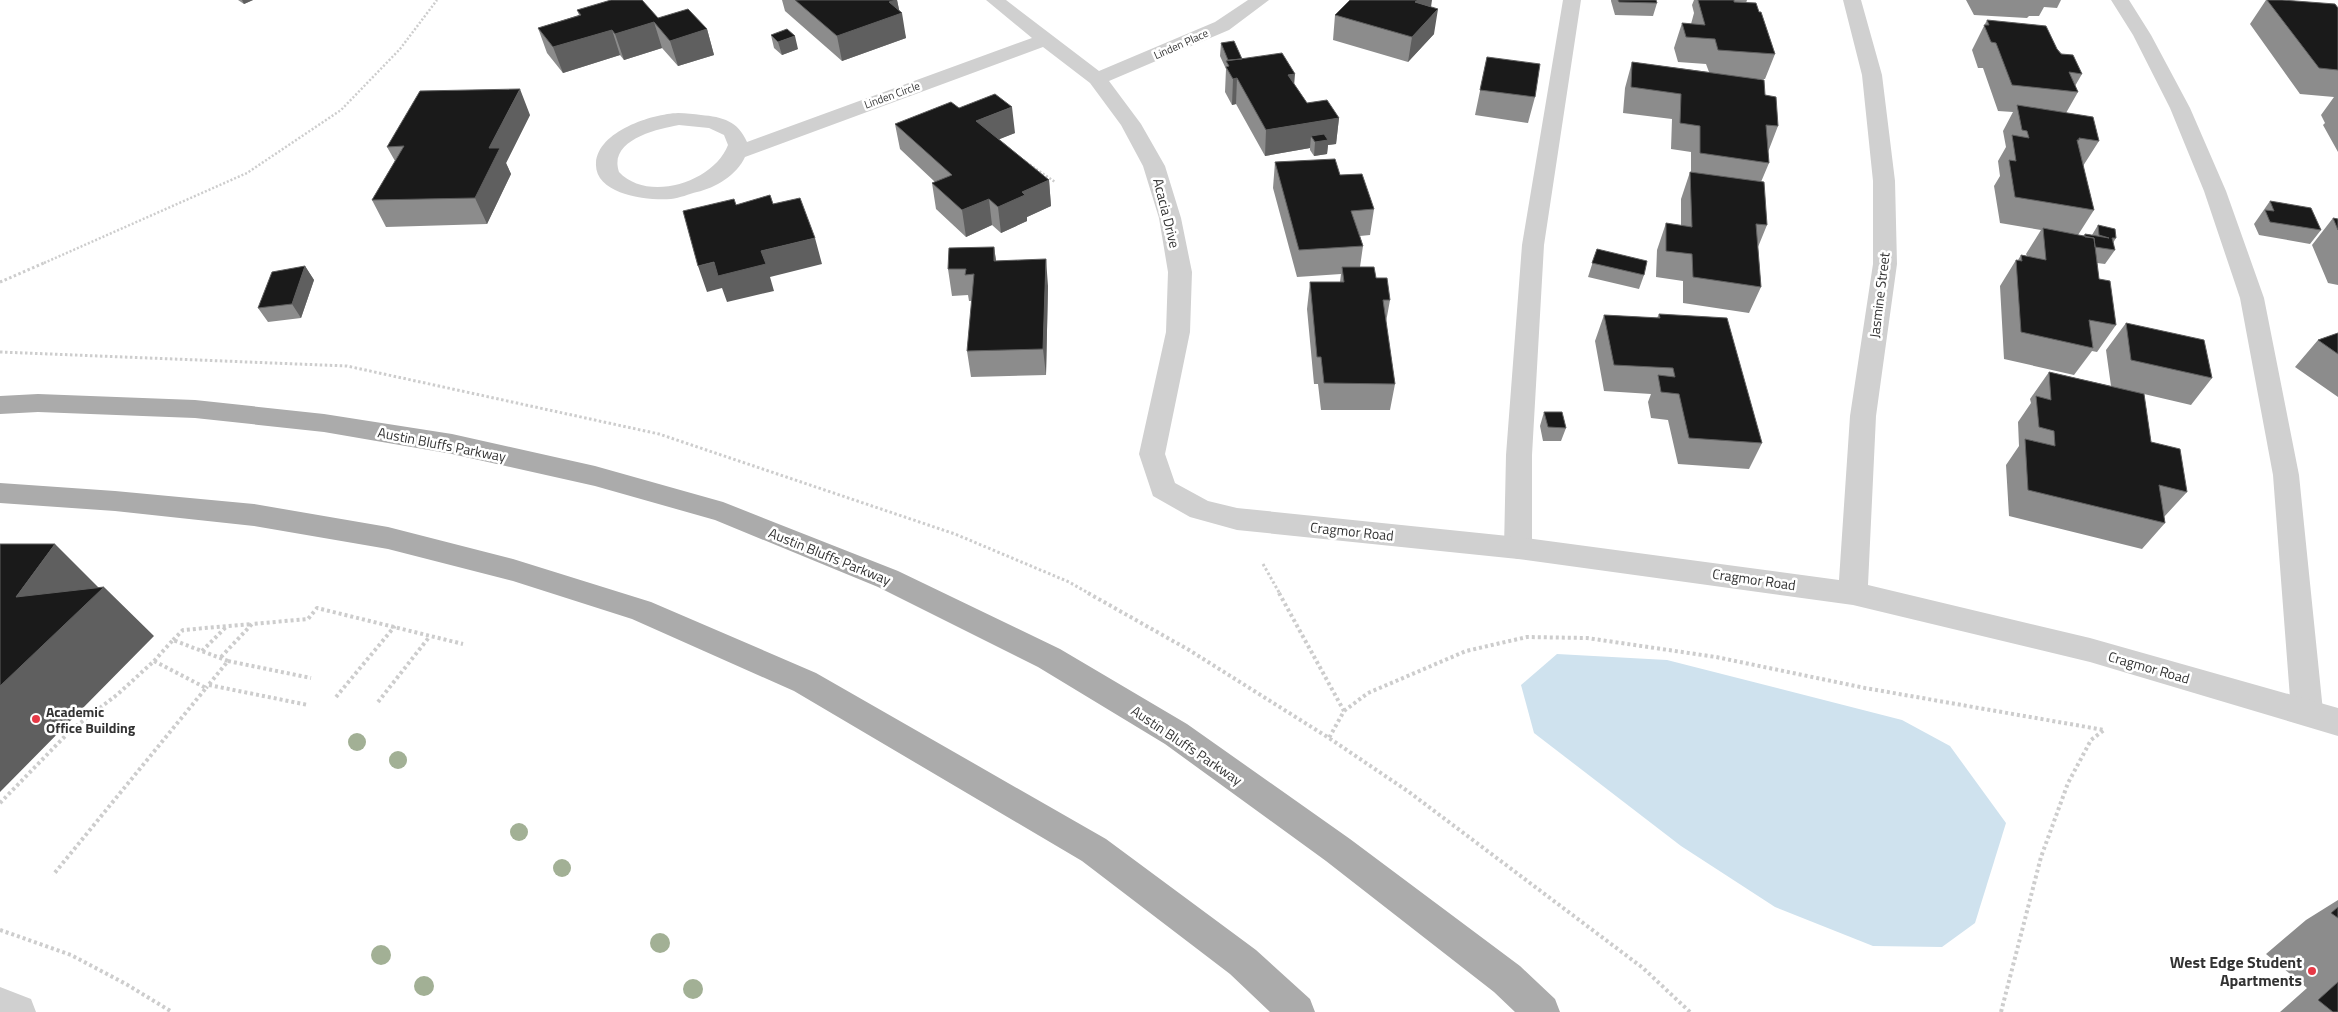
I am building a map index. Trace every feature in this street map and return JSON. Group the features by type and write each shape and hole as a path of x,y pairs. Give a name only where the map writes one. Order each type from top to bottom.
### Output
{"main road":[{"name":"Austin Bluffs Parkway","path":"0,405 38,403 195,409 324,423 452,444 595,476 723,512 888,579 1050,658 1168,729 1346,856 1507,979 1542,1012"},
{"path":"0,493 115,501 254,514 388,538 513,570 641,610 805,682 1094,850 1243,962 1297,1012"}],"street":[{"name":"Acacia Drive","path":"995,0 1097,79 1131,124 1154,166 1170,218 1180,272 1178,332 1152,454 1163,490"},
{"name":"Linden Place","path":"1097,79 1166,52 1222,26 1260,0"},
{"path":"1518,548 1519,455 1533,245 1572,0"},
{"name":"Jasmine Street","path":"1852,0 1860,21 1872,75 1884,181 1885,264 1863,416 1853,593"},
{"path":"2120,0 2142,34 2180,108 2215,191 2252,298 2286,475 2306,711"},
{"name":"Linden Circle","path":"739,152 738,140 730,130 717,123 699,119 679,119 658,123 638,130 622,140 611,151 606,163 609,174 618,183 650,193 669,192 708,182 733,162 739,152 1046,38"},
{"name":"Cragmor Road","path":"1163,490 1200,510 1238,518 1518,548 1853,593 2090,650 2306,711 2338,722"},
{"path":"0,1005 18,1012"}],"path":[{"path":"0,282 247,173 341,110 400,49 437,0"},
{"path":"1020,160 1036,167 1055,182"},
{"path":"0,352 60,355"},
{"path":"1238,518 1344,711"},
{"path":"954,534 1068,582 1189,650 1329,738 1409,792 1643,968 1690,1012"},
{"path":"0,803 71,730 118,694 154,662 183,630 308,619 317,608 463,644"},
{"path":"221,657 252,624"},
{"path":"202,651 227,626"},
{"path":"336,697 395,626"},
{"path":"378,702 430,636"},
{"path":"1329,738 1344,711 1368,693 1466,651 1527,637 1587,638 1716,658 1865,688 2104,730 2091,740 2068,783 2061,801 2041,857 2001,1012"},
{"path":"173,640 228,661 311,678"},
{"path":"53,875 228,661"},
{"path":"154,662 208,686 308,705"},
{"path":"0,930 71,955 126,984 172,1012"}],"water":[{"path":"1557,654 1667,660 1902,720 1950,746 2006,823 1975,923 1942,947 1873,946 1775,907 1681,846 1534,733 1521,685"}],"building":[{"path":"611,0 642,0 658,18 688,9 707,29 670,41 654,22 615,34 612,30 553,47 538,28 581,15 577,10"},
{"path":"795,0 896,0 889,2 902,13 837,36"},
{"path":"1350,0 1418,0 1415,2 1438,9 1412,37 1335,15"},
{"path":"1618,0 1656,0 1657,3 1619,2"},
{"path":"1698,0 1734,0 1734,2 1756,3 1759,12 1761,12 1775,54 1718,50 1715,39 1686,37 1682,23 1705,25"},
{"path":"2267,0 2335,4 2338,8 2338,70 2319,68"},
{"path":"1987,20 2046,26 2061,54 2073,55 2082,74 2069,72 2078,92 2012,85 1996,43 1991,42 1984,25 1989,25"},
{"path":"787,29 795,36 778,42 771,35"},
{"path":"1234,41 1242,59 1228,60 1221,43"},
{"path":"1282,53 1295,74 1288,75 1307,103 1327,100 1339,118 1266,130 1237,78 1233,79 1226,67 1229,66 1226,61"},
{"path":"1487,57 1540,64 1535,97 1480,90"},
{"path":"1632,62 1764,80 1765,95 1776,97 1778,126 1766,125 1769,163 1700,153 1700,126 1680,123 1681,94 1631,87"},
{"path":"520,89 489,148 500,148 475,198 372,200 404,146 387,147 420,91"},
{"path":"995,94 1012,107 976,121 1049,180 1022,192 1025,195 998,207 989,199 962,210 932,183 952,175 895,124 951,102 959,108"},
{"path":"2017,105 2093,117 2099,141 2079,138 2077,140 2094,210 2015,197 2009,160 2016,161 2012,135 2029,138 2027,131 2022,130"},
{"path":"1324,134 1328,140 1315,142 1311,136"},
{"path":"1335,159 1340,175 1362,174 1374,209 1351,211 1363,246 1299,250 1275,162"},
{"path":"1690,172 1764,182 1767,225 1756,224 1761,287 1693,277 1692,254 1666,251 1666,223 1692,227"},
{"path":"770,195 773,204 800,198 815,238 761,251 766,264 718,276 714,262 698,266 683,211 734,199 736,205"},
{"path":"2270,201 2311,208 2321,230 2270,222 2265,210 2274,211"},
{"path":"2333,218 2338,219 2338,230"},
{"path":"2098,225 2115,229 2116,238 2112,238 2115,250 2095,247 2094,238 2085,237 2085,234 2109,238 2099,235"},
{"path":"2043,228 2094,238 2099,279 2110,281 2116,325 2089,320 2093,348 2021,332 2016,260 2022,261 2021,255 2046,260"},
{"path":"994,247 994,261 1046,259 1043,349 967,351 974,274 965,275 966,269 948,269 949,248"},
{"path":"1597,249 1647,261 1644,275 1592,263"},
{"path":"305,266 292,304 258,308 272,272"},
{"path":"1342,267 1374,267 1376,278 1387,278 1390,300 1383,300 1395,384 1324,383 1321,357 1317,357 1310,282 1344,282"},
{"path":"1659,314 1727,318 1762,443 1689,438 1679,394 1661,392 1658,375 1675,377 1673,368 1614,365 1604,315 1660,318"},
{"path":"2126,323 2204,340 2212,378 2131,360"},
{"path":"2338,333 2338,354 2318,340"},
{"path":"2049,372 2144,394 2151,442 2180,449 2187,492 2159,485 2165,523 2028,490 2025,439 2055,446 2054,431 2039,427 2036,396 2051,400"},
{"path":"1544,412 1562,412 1566,428 1548,427"},
{"path":"0,544 55,544 16,597 104,587 0,686"},
{"path":"2338,907 2338,918 2331,913"},
{"path":"2338,982 2338,1012 2333,1012 2318,1000"}],"place":[{"name":"Academic Office Building","path":"36,719"},
{"name":"West Edge Student Apartments","path":"2312,971"}]}
